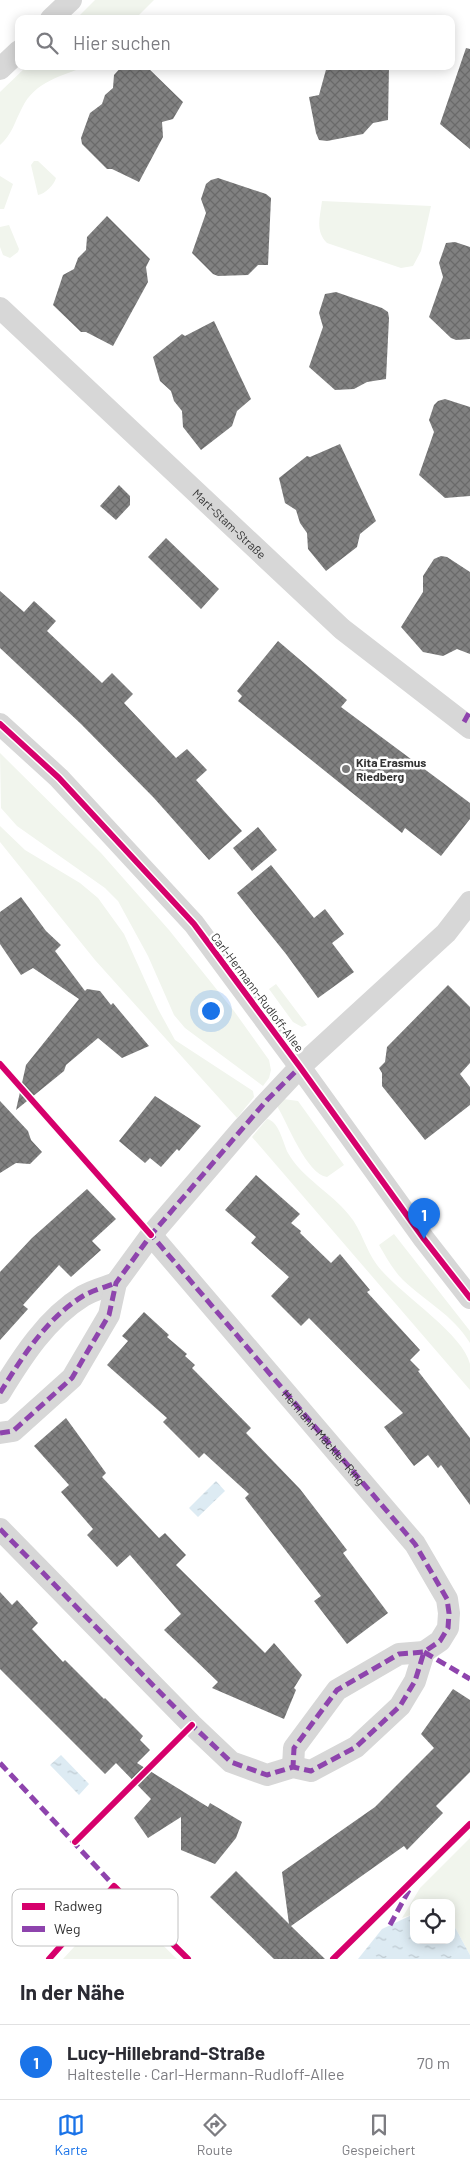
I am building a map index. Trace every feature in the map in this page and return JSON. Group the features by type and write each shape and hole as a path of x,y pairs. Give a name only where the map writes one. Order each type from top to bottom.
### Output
{"street":[{"path":"55,15 71,0"},
{"path":"0,69 15,55"},
{"name":"Mart-Stam-Straße","path":"0,308 342,629 468,720"},
{"name":"Carl-Hermann-Rudloff-Allee","path":"0,724 58,778 194,924 424,1239 470,1298"},
{"path":"0,1433 13,1430 72,1378 109,1316 116,1283 151,1235 267,1100 300,1067 446,933 470,902"},
{"name":"Hermann-Mäckler-Ring","path":"151,1235 415,1544 447,1599 450,1612 448,1628 440,1641 424,1652"},
{"path":"0,1393 31,1345 55,1317 84,1295 116,1283"},
{"path":"0,1529 192,1726 231,1762 268,1775 293,1767 311,1771 356,1747 400,1706 415,1681 424,1652 399,1654 337,1690 294,1748 293,1767"}],"shaded area":[{"path":"95,0 154,0 139,15 80,15"},
{"path":"23,70 77,70 50,81 34,91 22,108 10,132 0,145 0,92"},
{"path":"34,161 38,161 56,178 49,189 38,195 31,165"},
{"path":"0,176 13,184 4,209 0,209"},
{"path":"322,201 431,206 421,251 413,266 401,268 327,243 320,229"},
{"path":"9,225 19,249 10,258 3,255 0,247 0,227"},
{"path":"0,753 101,853 169,930 234,1011 269,1060 271,1070 269,1078 263,1086 185,1028 174,1015 148,956 118,901 105,888 17,826 1,808"},
{"path":"0,826 25,850 80,883 98,898 124,934 158,1009 175,1040 253,1091 254,1097 237,1118 95,960 0,842"},
{"path":"276,984 307,1025 302,1027 293,1022 269,989"},
{"path":"283,1099 298,1101 344,1165 327,1177 312,1167 298,1147 277,1106"},
{"path":"267,1119 278,1128 288,1153 294,1162 342,1207 353,1221 377,1265 399,1288 443,1326 465,1352 470,1364 470,1390 252,1137"},
{"path":"394,1234 470,1331 470,1343 455,1324 403,1280 393,1268 379,1245"},
{"path":"470,1838 470,1955 455,1927 455,1899 413,1899 420,1888"},
{"path":"410,1905 410,1915 402,1918"},
{"path":"75,1946 164,1946 177,1959 63,1959"}],"water":[{"path":"216,1481 225,1491 198,1517 189,1508"},
{"path":"61,1755 89,1784 79,1795 50,1765"},
{"path":"410,1916 410,1944 455,1944 455,1927 470,1955 470,1959 358,1959 382,1929"}],"building":[{"path":"466,48 470,49 470,149 440,124"},
{"path":"118,70 150,70 183,102 173,119 162,122 163,137 139,182 112,169 107,169 82,144 81,138 90,113 102,104 105,95 113,88 114,75"},
{"path":"326,70 389,70 388,120 373,123 363,134 327,141 319,140 309,97 319,95"},
{"path":"218,178 266,194 271,198 268,265 258,265 248,275 218,276 213,274 192,253 206,213 201,199 206,184"},
{"path":"107,216 150,259 146,267 148,282 113,346 86,332 81,332 53,305 63,275 74,269 78,258 86,250 87,237"},
{"path":"455,242 470,247 470,339 456,340 451,338 429,317 443,277 439,263 446,243"},
{"path":"336,292 382,308 388,312 386,379 367,382 354,389 335,390 309,367 323,327 319,313 325,294"},
{"path":"214,321 251,399 237,411 232,426 201,450 183,427 182,411 174,401 171,391 160,381 153,357 182,334 185,336"},
{"path":"445,399 470,407 470,496 445,498 419,475 434,432 429,420 434,405 438,401"},
{"path":"340,444 376,521 360,534 357,547 326,571 308,549 307,533 300,523 296,510 285,503 279,478 307,456 310,457"},
{"path":"119,485 130,496 130,505 116,520 100,506"},
{"path":"166,538 219,589 201,609 148,557"},
{"path":"441,556 447,557 470,572 470,654 457,649 443,656 423,652 401,627 423,592 423,576 434,559"},
{"path":"0,591 24,612 34,601 56,621 47,631 102,683 112,673 133,694 124,703 176,758 187,749 207,770 196,780 242,831 209,860 154,798 81,724 0,648"},
{"path":"278,641 347,700 341,707 470,803 470,819 441,856 405,828 402,833 238,701 242,696 237,691"},
{"path":"258,827 277,850 252,871 233,848"},
{"path":"271,865 314,918 325,909 344,934 332,943 354,972 318,998 286,954 237,893"},
{"path":"21,897 46,931 61,945 55,951 85,991 87,989 100,991 111,1005 113,1003 149,1046 122,1058 98,1038 66,1065 64,1071 16,1110 26,1065 79,999 33,968 21,975 0,944 0,912"},
{"path":"448,985 470,1007 470,1063 460,1074 470,1087 470,1105 425,1140 382,1086 382,1073 379,1068 385,1062 387,1047"},
{"path":"155,1096 201,1126 179,1151 177,1149 161,1167 150,1158 145,1163 119,1141"},
{"path":"0,1101 28,1131 31,1140 42,1152 30,1164 16,1163 0,1173"},
{"path":"256,1175 300,1214 291,1223 301,1231 300,1233 331,1263 340,1254 370,1290 367,1292 420,1350 410,1360 420,1370 418,1371 470,1438 470,1505 441,1465 438,1468 428,1455 414,1466 384,1427 403,1413 309,1318 301,1326 271,1296 289,1277 251,1243 256,1237 225,1210"},
{"path":"87,1189 116,1219 92,1241 101,1250 71,1277 59,1265 23,1305 28,1309 0,1340 0,1272 32,1238"},
{"path":"144,1312 169,1335 167,1337 187,1354 185,1356 195,1365 192,1368 251,1428 246,1433 300,1489 347,1550 343,1553 388,1613 347,1644 314,1601 321,1596 245,1498 249,1494 204,1453 199,1458 163,1422 167,1418 107,1365 128,1341 122,1336"},
{"path":"66,1418 106,1473 102,1477 159,1538 165,1533 186,1555 176,1565 265,1653 274,1643 302,1675 294,1688 296,1690 284,1719 212,1688 218,1682 164,1630 181,1614 130,1555 117,1567 87,1535 93,1529 61,1492 69,1485 34,1446"},
{"path":"0,1592 12,1605 17,1600 38,1623 32,1629 63,1662 65,1660 143,1736 140,1740 150,1750 137,1763 208,1807 210,1803 242,1822 236,1838 215,1864 181,1850 181,1817 148,1838 134,1818 151,1799 116,1763 105,1774 0,1669"},
{"path":"453,1689 470,1700 470,1772 436,1806 443,1813 407,1850 404,1846 291,1926 325,1959 274,1959 210,1897 236,1871 289,1924 282,1872 375,1807 434,1748 421,1734"}],"marked path":[{"path":"464,722 470,711"},
{"path":"0,1433 13,1431 72,1378 109,1315 116,1283 151,1235 267,1100 300,1067"},
{"path":"148,1231 415,1544 447,1599 449,1613 448,1628 440,1641 424,1652 399,1654 337,1690 294,1748 293,1767"},
{"path":"0,1393 26,1352 58,1315 83,1296 116,1283"},
{"path":"0,1529 192,1725 231,1762 267,1775 293,1767 311,1771 356,1747 400,1706 415,1681 424,1652"},
{"path":"424,1652 470,1679"},
{"path":"0,1763 117,1889"},
{"path":"390,1925 409,1890"}],"cycle path":[{"path":"0,724 59,778 194,924 424,1239 470,1298"},
{"path":"0,1064 151,1235"},
{"path":"75,1842 192,1725"},
{"path":"333,1959 470,1824"},
{"path":"111,1889 114,1886 117,1889"},
{"path":"49,1959 61,1946"},
{"path":"175,1946 188,1959"}],"place":[{"name":"Kita Erasmus Riedberg","path":"346,769"},
{"name":"Lucy-Hillebrand-Straße","path":"424,1239"}]}
